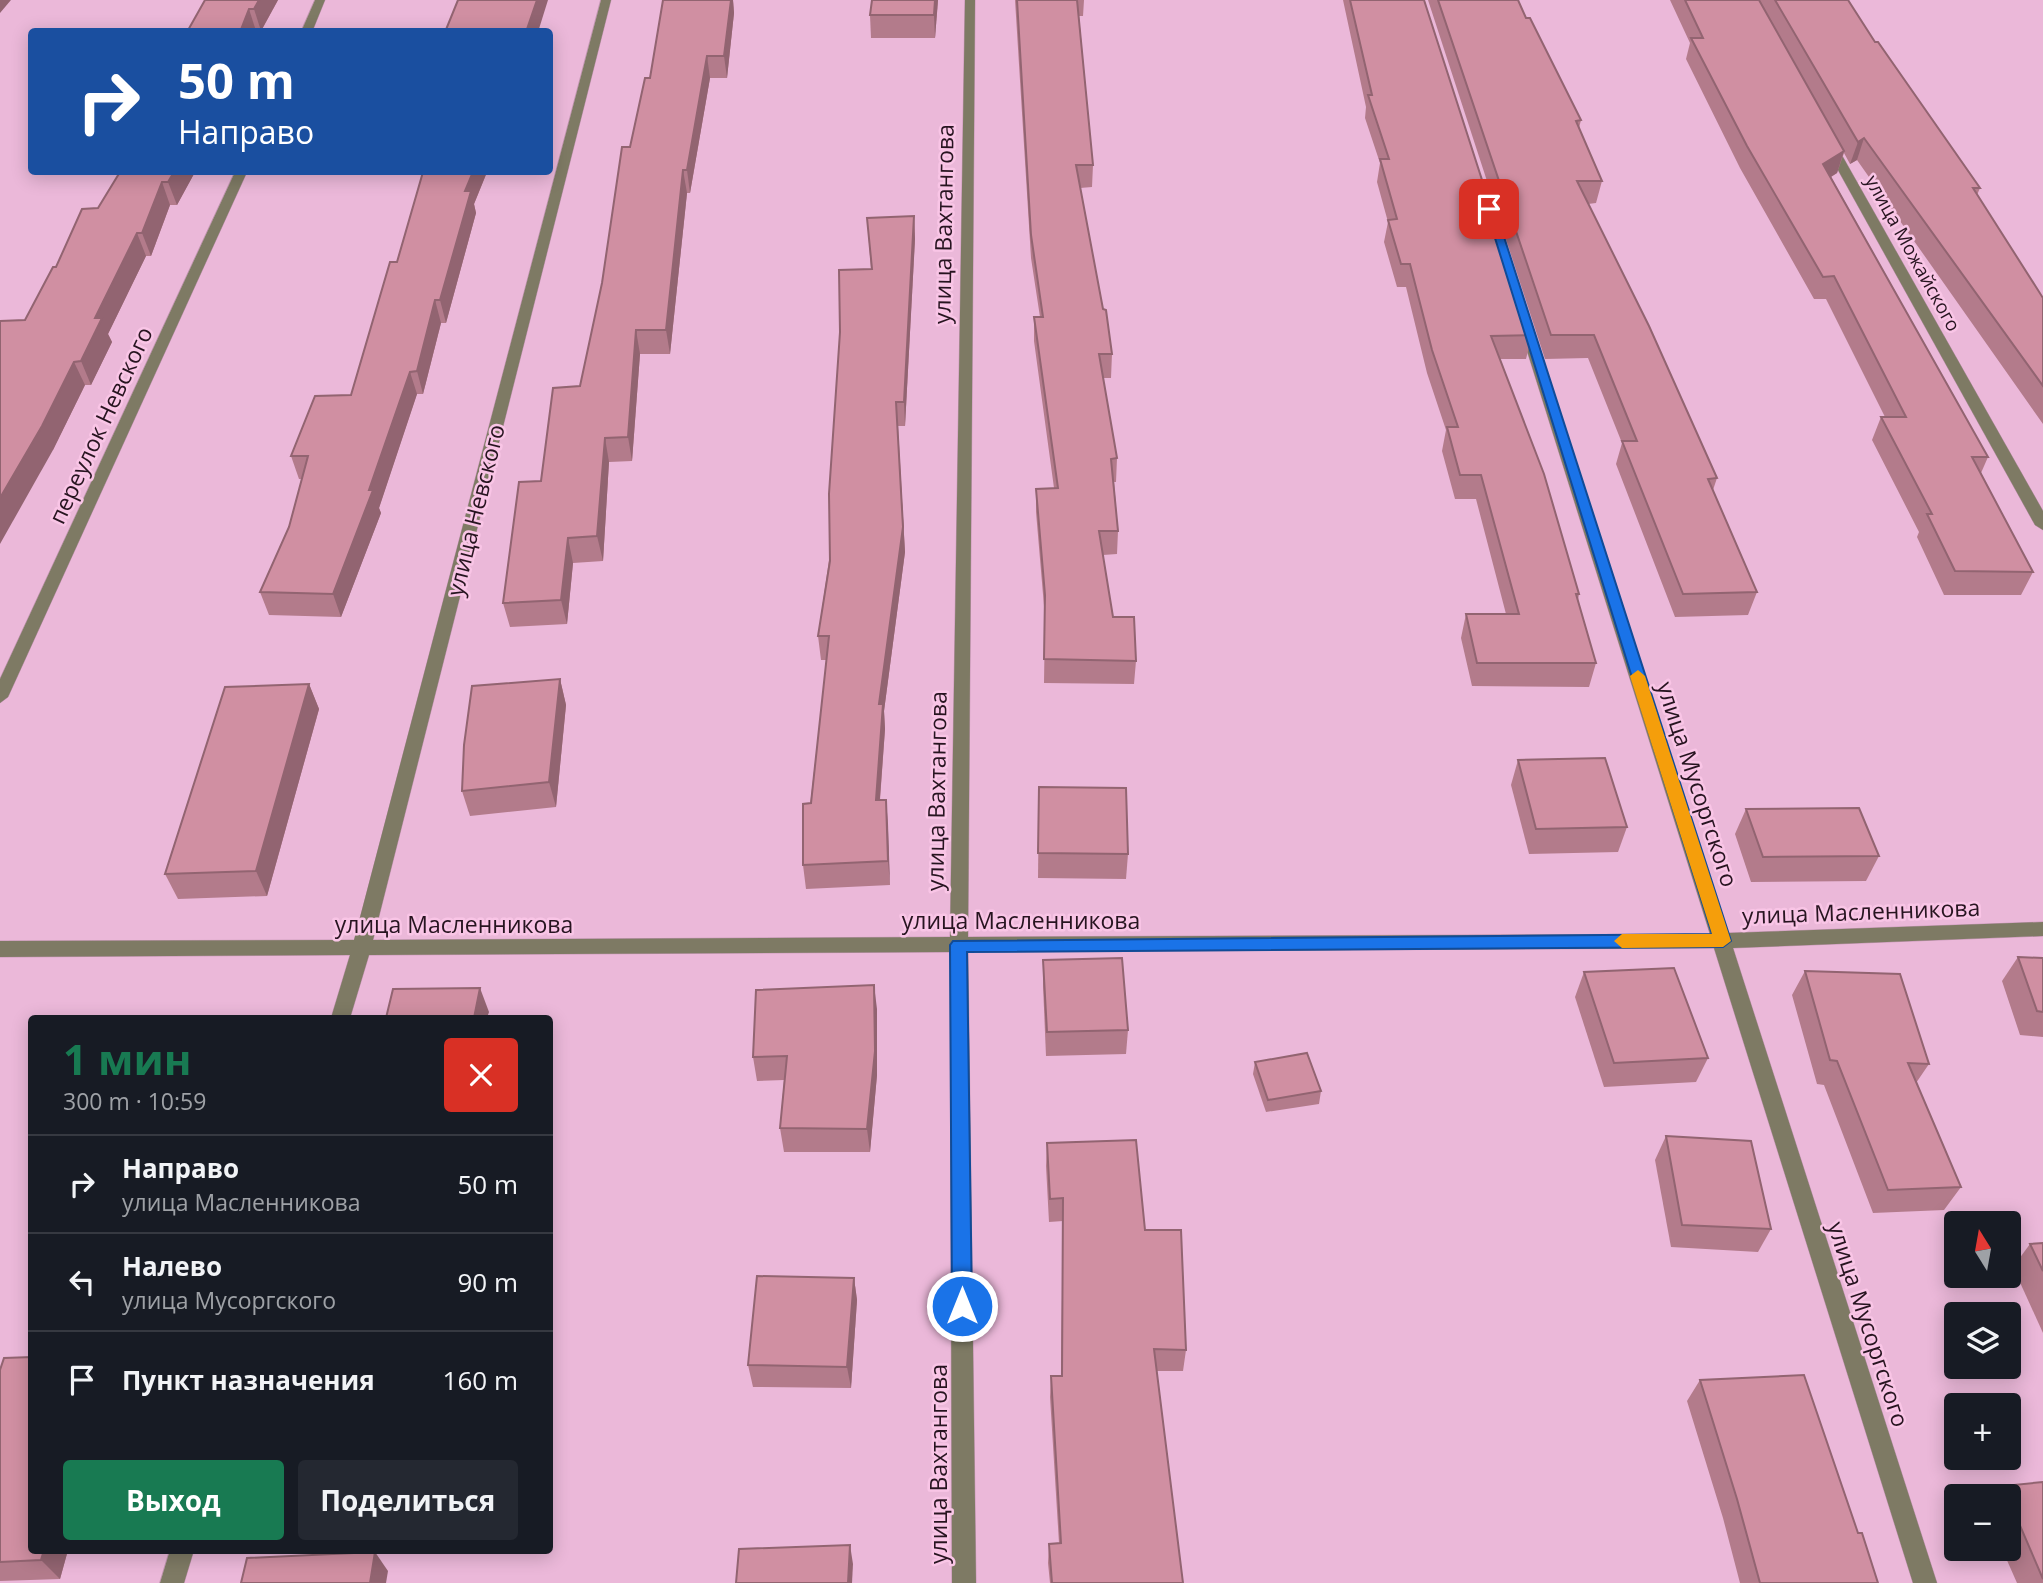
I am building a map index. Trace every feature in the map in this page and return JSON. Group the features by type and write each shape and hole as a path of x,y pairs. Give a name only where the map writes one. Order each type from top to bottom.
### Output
{"street":[{"path":"308,28 320,0"},
{"name":"улица Невского","path":"342,1015 606,0"},
{"name":"улица Вахтангова","path":"964,1583 959,945 970,0"},
{"name":"улица Можайского","path":"1824,134 2043,525"},
{"name":"переулок Невского","path":"0,697 240,175"},
{"name":"улица Мусоргского","path":"1519,305 1925,1583"},
{"name":"улица Масленникова","path":"0,949 1723,941 2043,929"},
{"path":"172,1583 181,1554"}],"building":[{"path":"205,0 259,0 254,9 249,9 242,28 189,28"},
{"path":"458,0 537,0 527,28 447,28"},
{"path":"663,0 731,0 724,56 707,56 687,170 683,170 666,330 636,330 628,437 605,438 597,536 568,538 561,600 503,603 519,482 541,481 553,388 580,386 602,283 622,147 630,147 645,78 650,78"},
{"path":"872,0 935,0 934,15 870,15"},
{"path":"1017,0 1077,0 1093,165 1076,165 1103,309 1106,310 1112,354 1099,354 1117,458 1111,459 1118,531 1099,531 1113,617 1134,617 1136,661 1044,659 1045,595 1036,489 1058,488 1034,317 1043,317 1031,235"},
{"path":"1350,0 1424,0 1532,335 1491,336 1544,474 1596,663 1477,663 1466,614 1519,614 1481,475 1460,475 1447,427 1458,427 1432,350 1410,264 1401,264 1388,220 1397,219 1380,159 1389,159 1368,95 1372,95"},
{"path":"1438,0 1518,0 1526,18 1530,18 1581,120 1576,121 1602,181 1577,181 1649,326 1717,478 1708,479 1757,592 1683,594 1622,441 1637,441 1594,335 1551,335"},
{"path":"1685,0 1759,0 1844,151 1823,164 1988,457 1972,457 2033,572 1955,571 1927,514 1932,514 1881,417 1906,417 1834,276 1823,277 1747,146 1691,38 1703,38"},
{"path":"1775,0 1848,0 1980,188 1973,188 2043,298 2043,386 1864,138 1858,142"},
{"path":"118,175 172,175 168,182 162,182 142,233 137,233 95,318 102,318 81,361 74,362 42,426 0,498 0,321 25,320 53,267 56,267 82,209 98,208"},
{"path":"422,175 472,175 465,191 471,191 440,300 435,300 417,371 410,372 369,490 373,490 333,594 260,592 289,527 308,456 291,456 315,396 351,395 390,262 397,262"},
{"path":"914,216 904,402 896,402 903,527 879,704 883,704 876,800 886,800 888,861 803,865 803,804 811,803 829,636 818,636 830,561 829,494 840,332 839,270 872,269 867,218"},
{"path":"560,679 549,782 462,791 464,745 472,686"},
{"path":"309,684 256,871 165,874 225,687"},
{"path":"1605,758 1627,827 1536,829 1518,760"},
{"path":"1039,787 1126,788 1128,854 1038,853"},
{"path":"1859,808 1879,856 1763,857 1746,809"},
{"path":"2018,957 2043,958 2043,1012 2037,1011"},
{"path":"1122,958 1128,1030 1047,1032 1043,960"},
{"path":"1674,968 1708,1058 1614,1063 1584,972"},
{"path":"1805,971 1900,974 1929,1064 1908,1063 1961,1187 1888,1190 1837,1061 1830,1060"},
{"path":"874,985 875,1051 867,1129 780,1128 787,1056 753,1057 756,990"},
{"path":"480,988 475,1015 387,1015 393,989"},
{"path":"1307,1053 1321,1091 1268,1100 1255,1062"},
{"path":"1666,1136 1751,1141 1771,1229 1682,1225"},
{"path":"1136,1140 1145,1230 1181,1230 1186,1350 1154,1349 1183,1583 1052,1583 1049,1544 1061,1543 1051,1376 1062,1376 1063,1198 1050,1199 1047,1143"},
{"path":"2043,1243 2043,1271 2030,1244"},
{"path":"757,1276 854,1278 847,1367 748,1365"},
{"path":"28,1357 28,1554 43,1554 41,1560 0,1562 0,1370 4,1358"},
{"path":"1804,1375 1878,1583 1760,1583 1700,1380"},
{"path":"2043,1482 2043,1579 2021,1528 2021,1484"},
{"path":"850,1545 848,1583 736,1583 739,1549"},
{"path":"375,1554 370,1583 241,1583 247,1558"}],"slow traffic":[{"path":"1622,941 1723,941 1638,676"}],"route":[{"path":"962,1306 959,945 1723,941 1489,209"}]}
